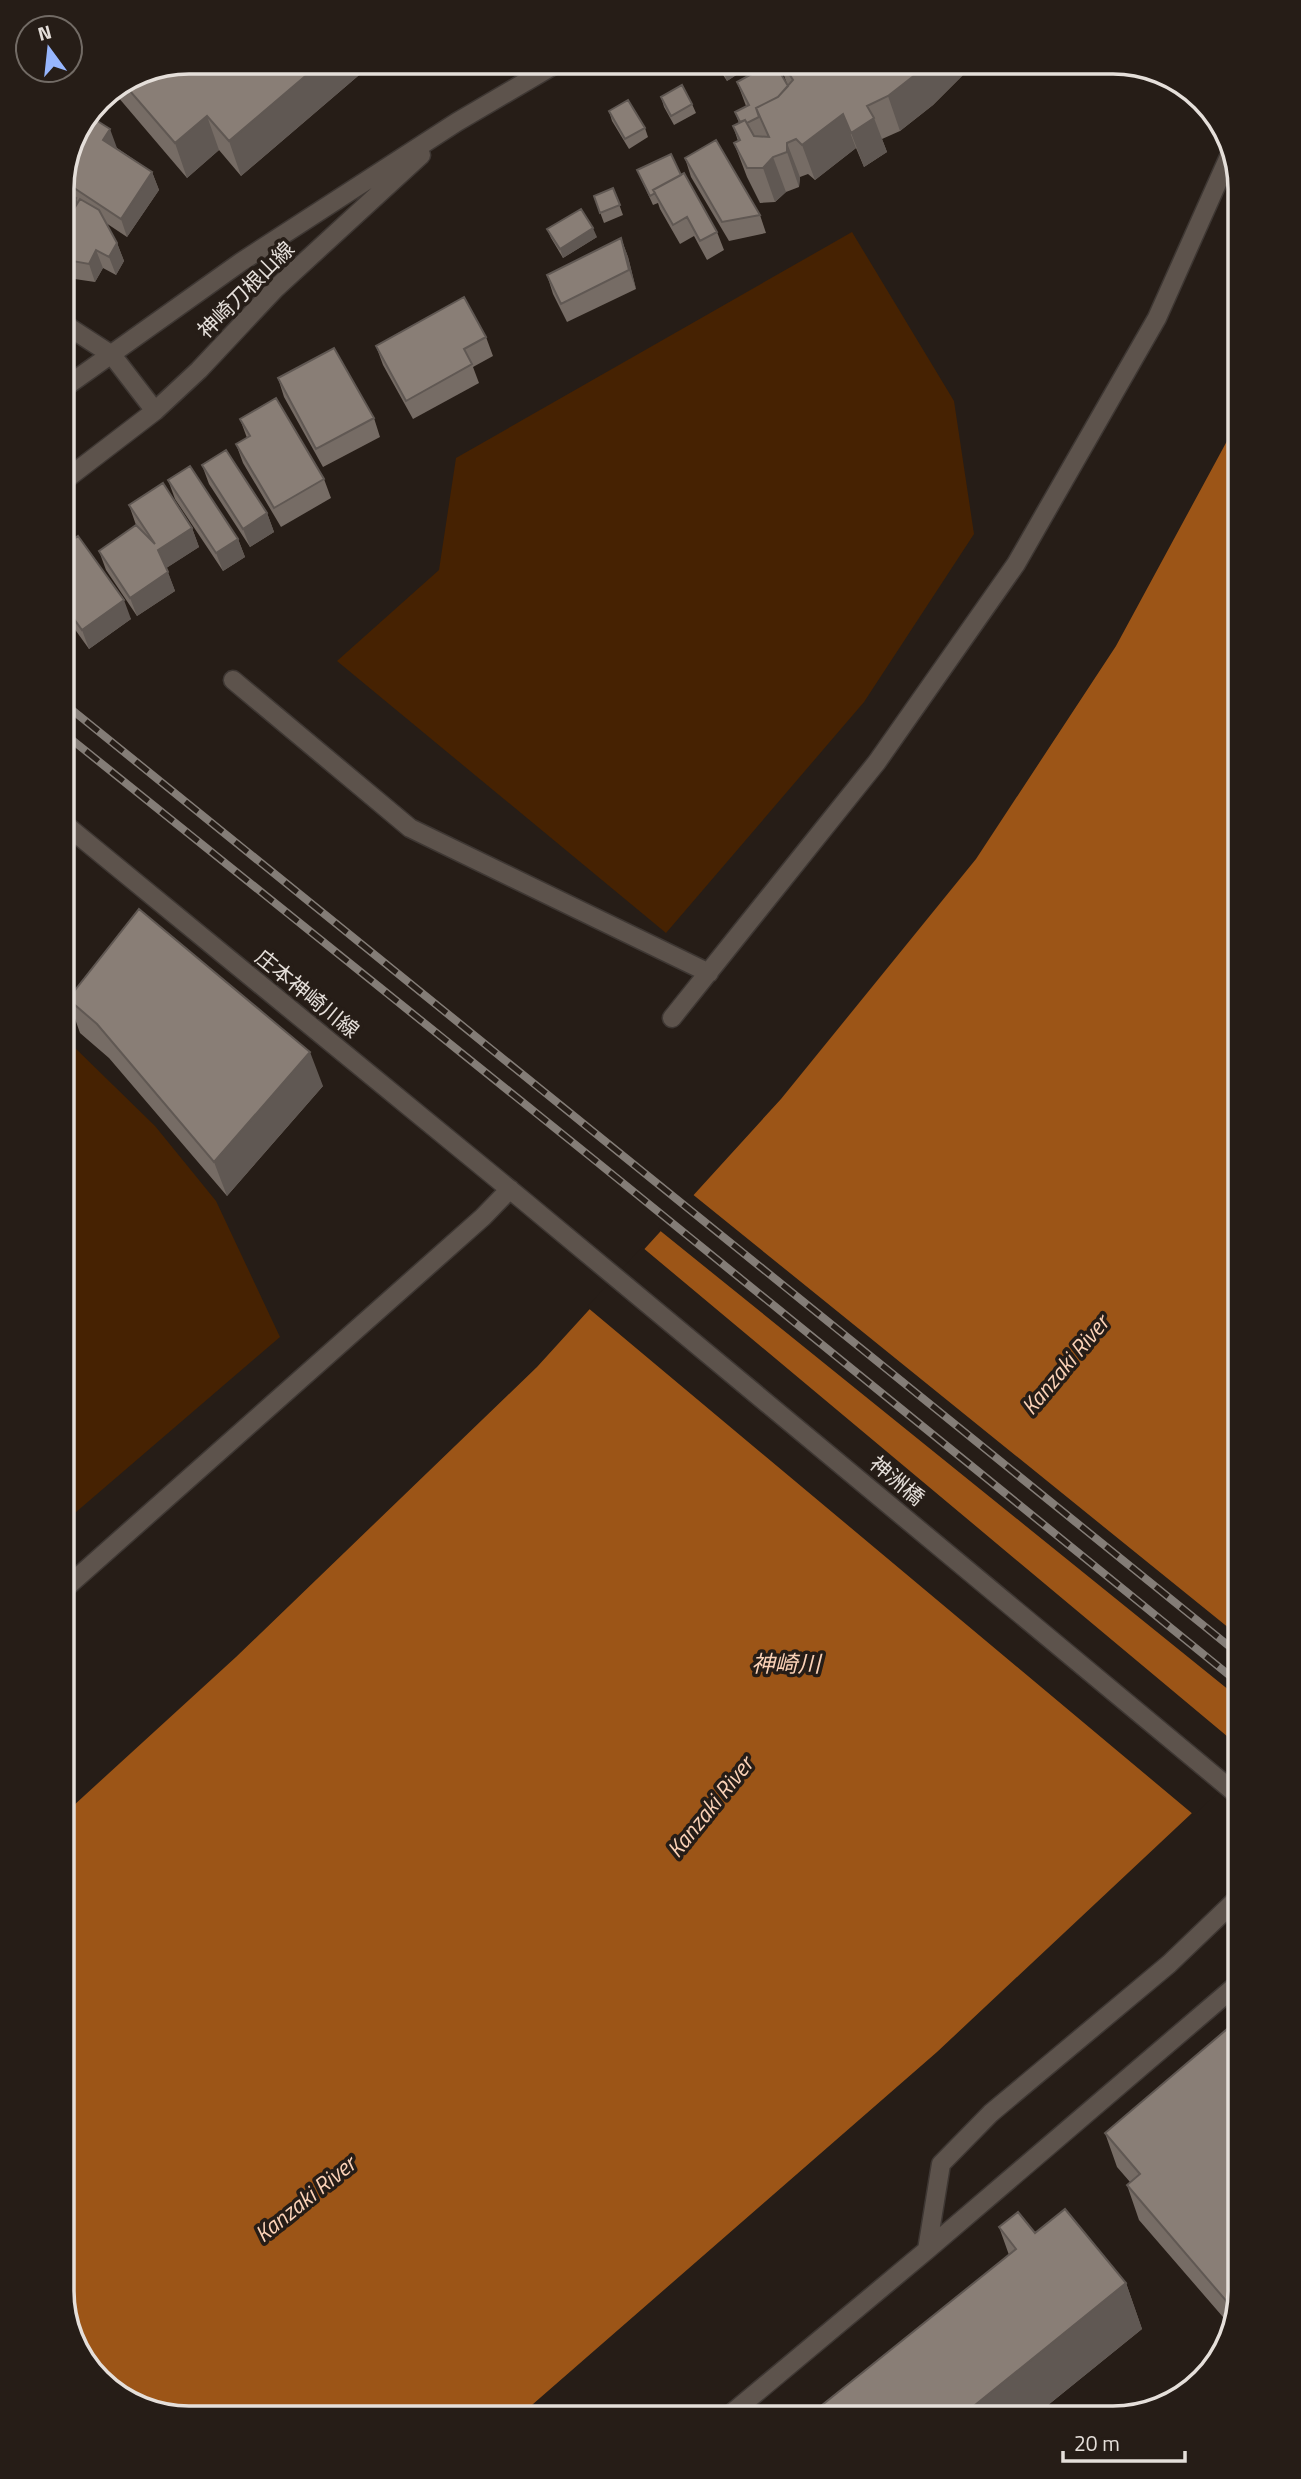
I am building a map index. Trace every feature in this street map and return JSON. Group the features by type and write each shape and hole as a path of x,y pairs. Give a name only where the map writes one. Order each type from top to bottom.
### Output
{"street":[{"name":"神崎刀根山線","path":"74,381 241,262 457,122 539,74"},
{"name":"神崎刀根山線","path":"74,472 155,411 200,370 275,289 457,122"},
{"path":"672,1018 877,762 1016,564 1157,318 1225,166"},
{"path":"74,330 112,355 155,411"},
{"path":"233,680 410,828 709,973"},
{"name":"庄本神崎川線","path":"74,832 524,1201"},
{"path":"74,1580 483,1217 509,1189"},
{"name":"神洲橋","path":"524,1201 1228,1787"},
{"path":"927,2250 941,2164 991,2113 1169,1964 1228,1907"},
{"path":"741,2406 1228,1992"}],"shaded area":[{"path":"852,232 954,401 974,534 864,702 666,933 337,661 439,570 456,458"},
{"path":"74,1047 155,1126 216,1201 280,1337 74,1514"}],"water":[{"name":"神崎川","path":"1228,439 1228,1779 937,2052 531,2405 181,2405 138,2394 119,2382 97,2360 82,2334 76,2313 74,1805 236,1657 537,1367 781,1099 976,859 1116,646"}],"pier":[{"path":"691,1193 1228,1627 1228,1689 658,1229"},
{"path":"642,1247 1228,1737 1228,1783 1194,1815 587,1307"}],"building":[{"path":"174,74 308,74 229,141 207,116 175,143 129,90"},
{"path":"752,74 781,74 788,86 778,97 756,108 759,117 747,123 745,120 740,122 735,112 749,105 737,82"},
{"path":"789,74 916,74 888,96 867,106 874,118 851,133 843,114 802,145 796,139 787,143 787,152 773,157 763,168 747,168 734,143 740,140 733,126 745,120 754,136 769,137 756,108 778,97 793,80"},
{"path":"682,85 692,104 671,116 661,97"},
{"path":"628,100 645,128 625,139 609,111"},
{"path":"96,120 110,129 103,140 152,172 121,219 74,188 77,159 85,138"},
{"path":"716,140 760,215 722,222 685,158"},
{"path":"671,154 681,175 653,190 655,193 650,196 637,170"},
{"path":"684,173 717,232 700,241 687,217 673,225 653,190"},
{"path":"613,188 620,205 600,213 594,196"},
{"path":"80,199 99,210 117,243 109,257 96,250 89,264 74,261 74,209"},
{"path":"581,209 593,228 560,249 547,229"},
{"path":"621,238 629,270 561,304 547,275"},
{"path":"464,297 486,337 464,349 472,364 406,401 376,346"},
{"path":"334,348 374,418 316,449 278,378"},
{"path":"276,398 324,479 274,508 236,444 250,436 240,419"},
{"path":"226,450 267,513 243,529 202,465"},
{"path":"190,466 238,539 216,553 168,480"},
{"path":"163,483 192,528 158,550 168,572 130,598 99,551 136,525 155,544 129,505"},
{"path":"78,536 124,600 82,630 74,619 74,539"},
{"path":"139,909 310,1052 214,1162 97,1024 74,1004 74,991"},
{"path":"1228,2028 1227,2302 1127,2185 1140,2174 1105,2133"},
{"path":"1065,2209 1126,2283 974,2406 821,2406 1016,2249 999,2227 1018,2212 1035,2233"}],"railway":[{"path":"74,712 1228,1645"},
{"path":"74,741 1228,1674"}],"water label":[{"name":"Kanzaki River","path":"1065,1365"},
{"name":"Kanzaki River","path":"710,1807"},
{"name":"Kanzaki River","path":"305,2199"}]}
